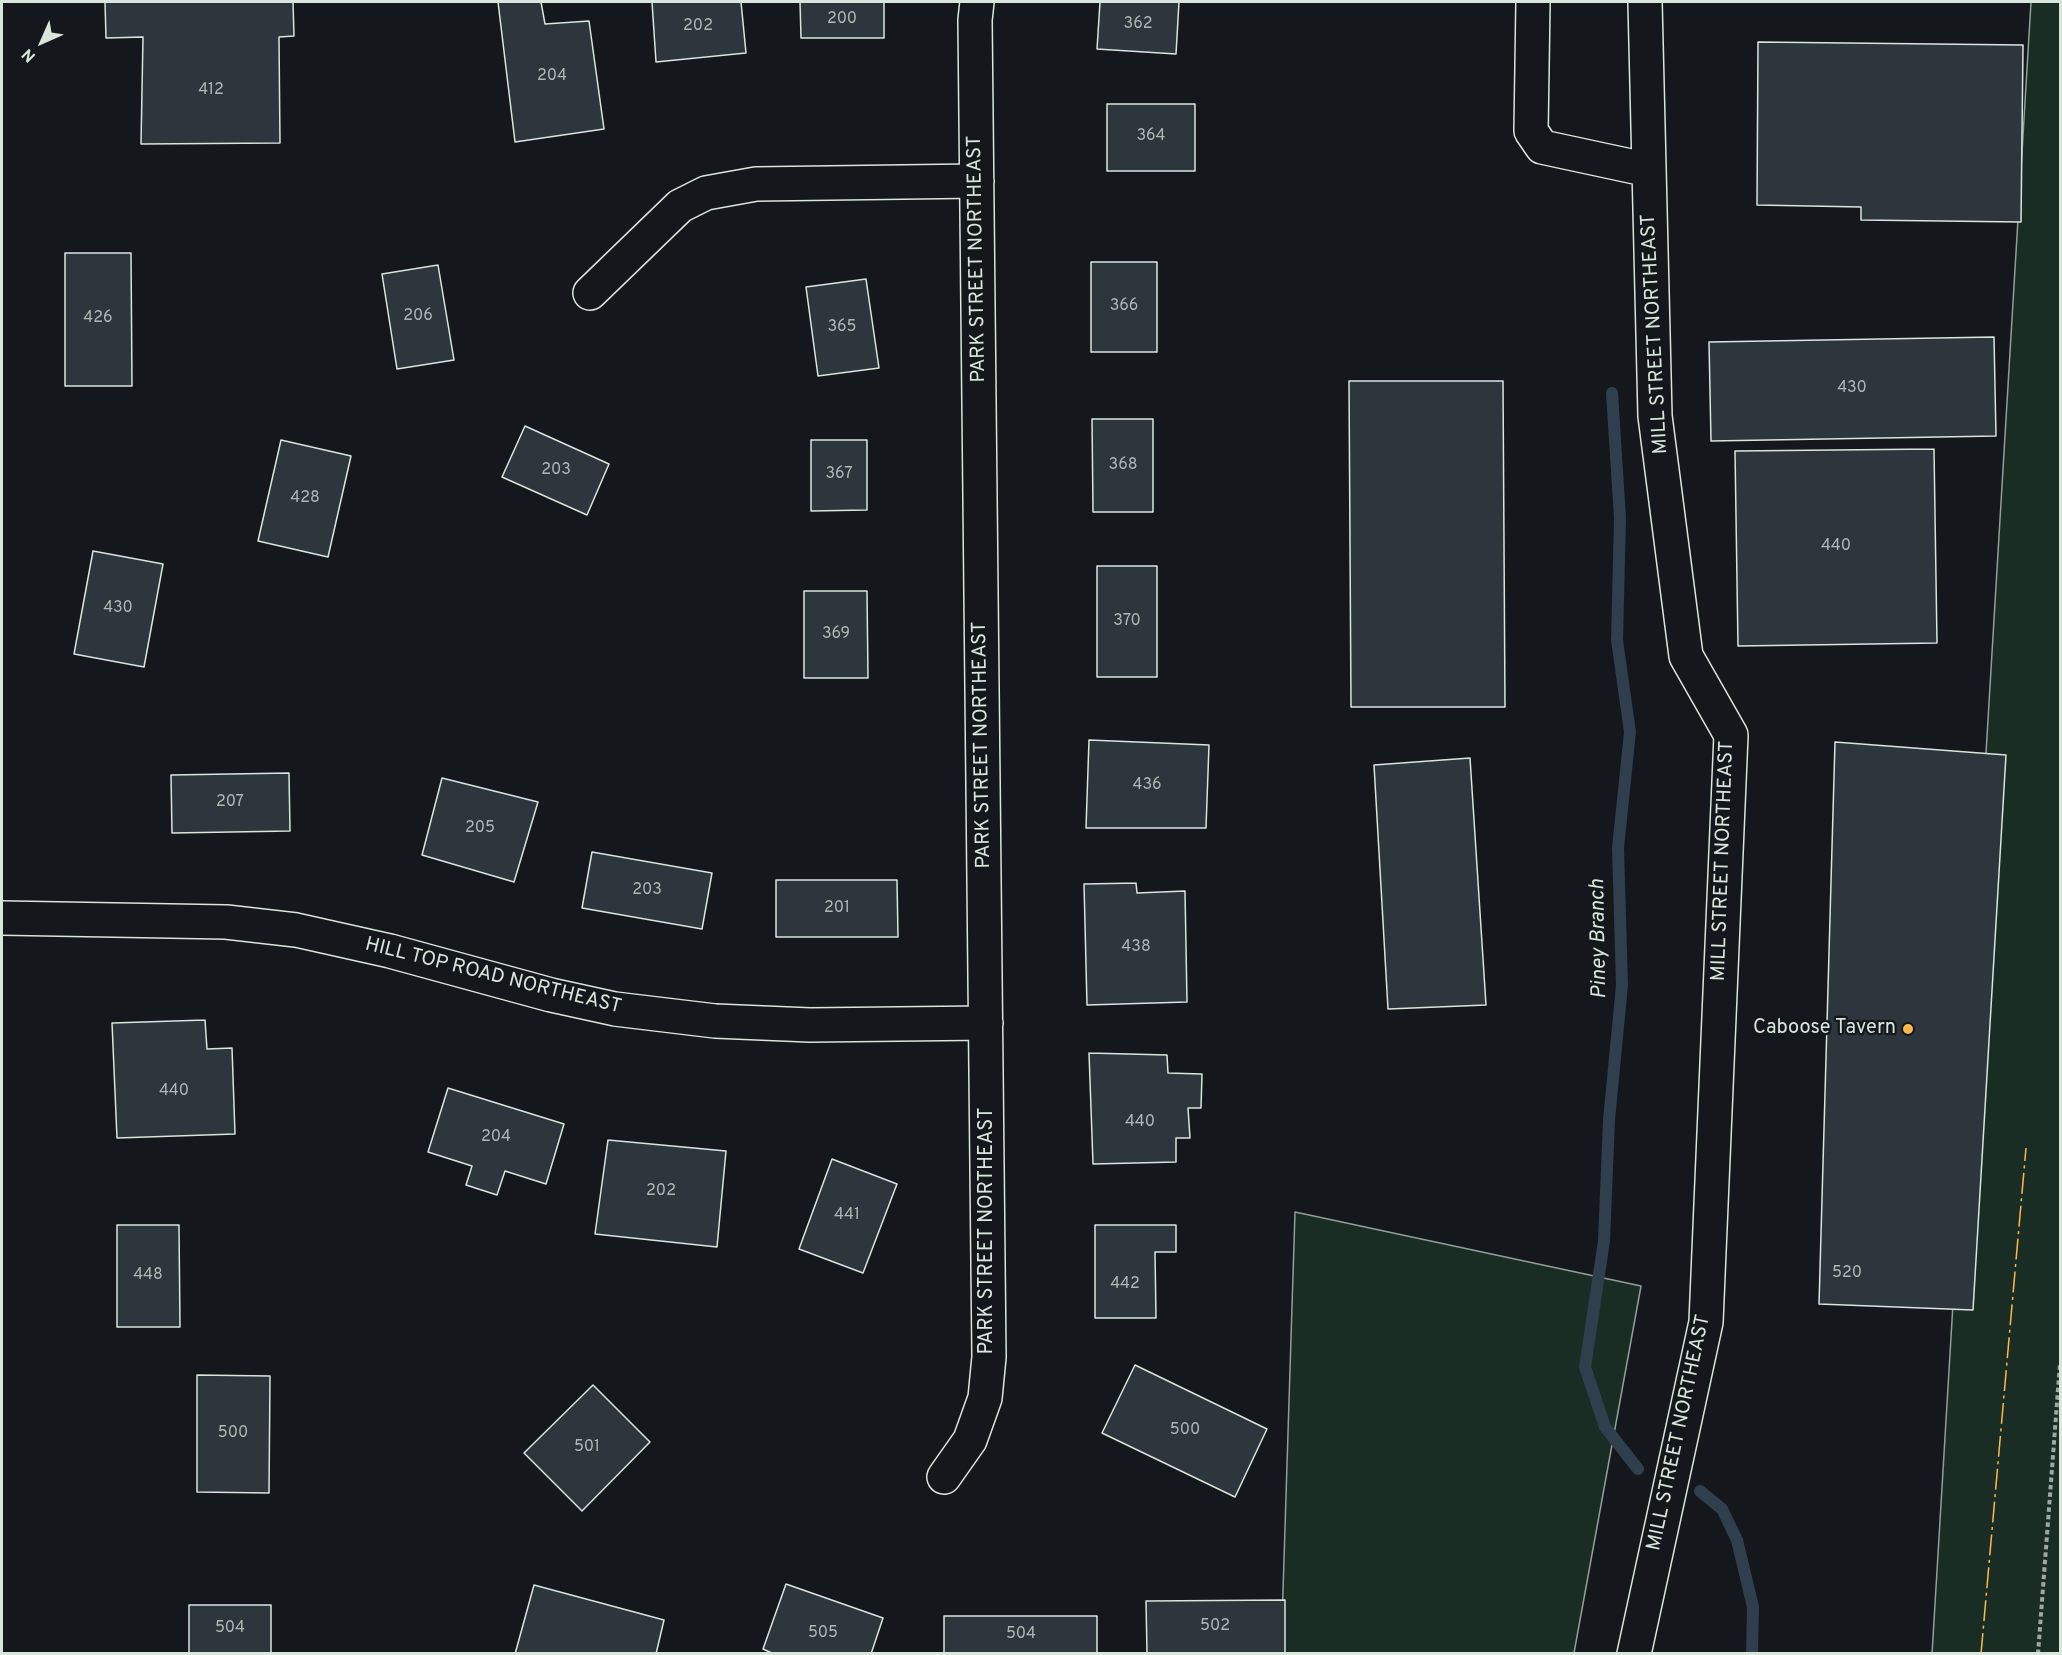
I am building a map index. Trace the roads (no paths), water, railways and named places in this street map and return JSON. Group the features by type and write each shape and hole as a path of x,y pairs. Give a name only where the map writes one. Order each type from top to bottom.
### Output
{"street":[{"name":"PARK STREET NORTHEAST","path":"944,1477 970,1440 985,1398 989,1357 975,20 977,2"},
{"path":"1533,2 1532,131 1542,147 1649,170"},
{"name":"MILL STREET NORTHEAST","path":"1634,1653 1706,1322 1731,735 1686,656 1655,416 1645,2"},
{"path":"590,293 680,206 706,193 756,184 977,181"},
{"name":"HILL TOP ROAD NORTHEAST","path":"2,918 226,921 296,930 390,951 551,995 615,1009 715,1021 810,1025 986,1023"}],"waterway":[{"name":"Piney Branch","path":"1612,393 1620,518 1617,640 1630,732 1618,848 1622,985 1609,1120 1604,1241 1585,1367 1605,1427 1638,1469"},
{"name":"Piney Branch","path":"1700,1491 1722,1509 1737,1540 1753,1607 1752,1654"}],"place":[{"name":"Caboose Tavern","path":"1908,1029"}]}
